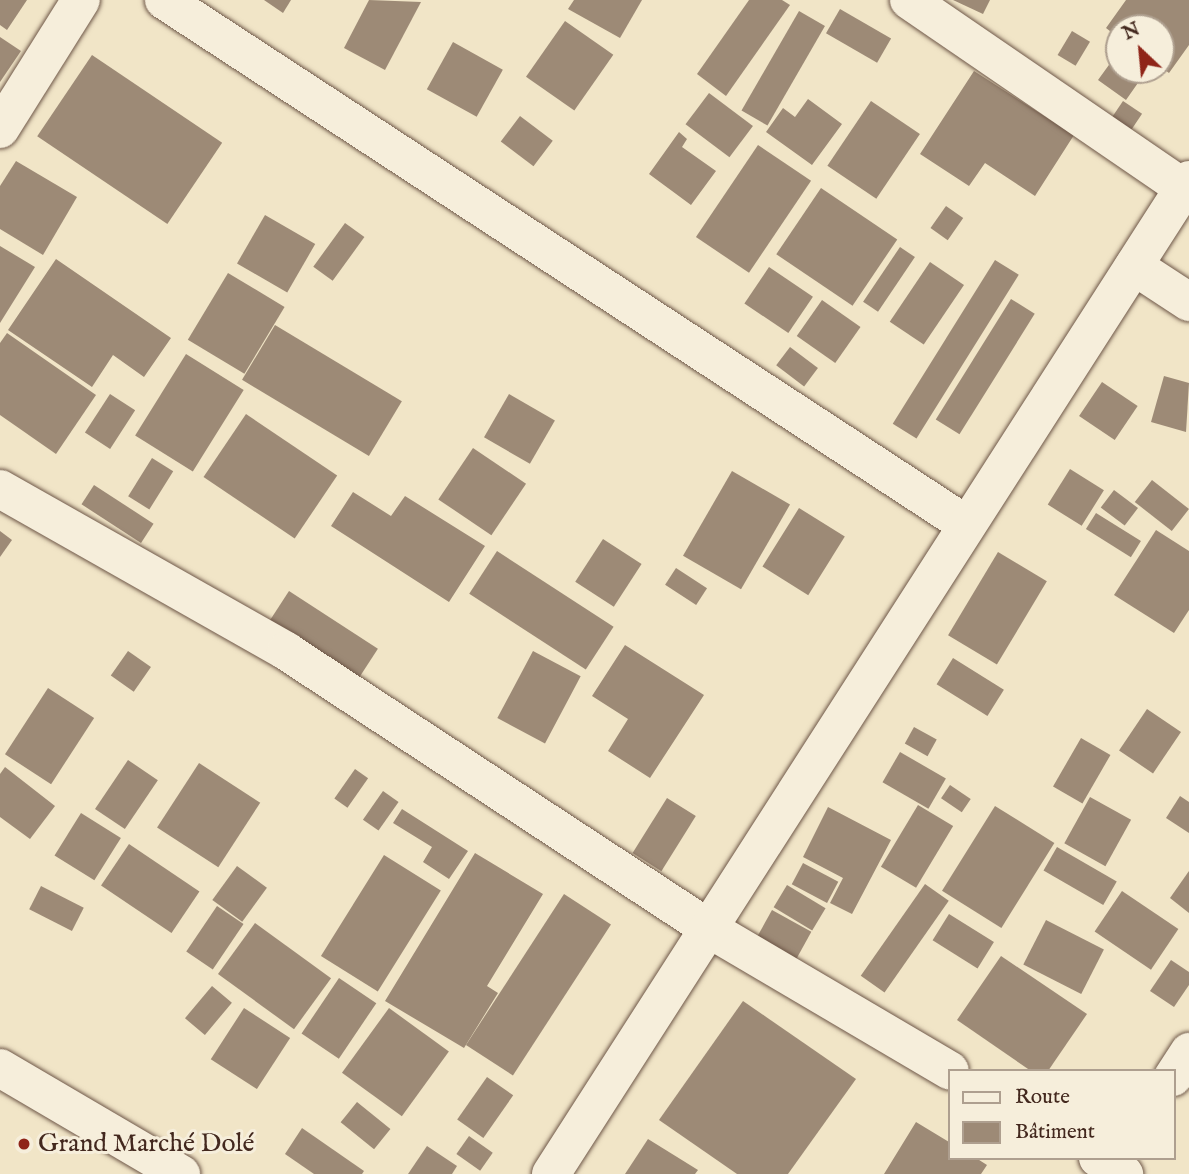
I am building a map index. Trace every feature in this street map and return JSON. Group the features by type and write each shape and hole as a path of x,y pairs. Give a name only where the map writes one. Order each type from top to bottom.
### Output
{"street":[{"path":"0,129 81,0"},
{"path":"163,0 967,524"},
{"path":"551,1174 711,930 967,524 1169,282 1186,184 909,0"},
{"path":"0,489 286,651 711,930 948,1070"},
{"path":"1175,1074 1189,1052"},
{"path":"0,1068 181,1174"}],"building":[{"path":"0,0 27,0 7,30 0,25"},
{"path":"264,0 291,0 283,13"},
{"path":"369,0 421,2 385,70 344,48"},
{"path":"574,0 642,0 620,38 568,9"},
{"path":"749,0 782,0 790,5 726,96 697,74"},
{"path":"953,0 990,0 983,14"},
{"path":"1126,0 1189,0 1189,45 1175,65 1175,14 1116,14"},
{"path":"840,9 891,38 877,63 826,33"},
{"path":"799,11 825,26 767,126 742,111"},
{"path":"565,21 613,55 574,111 526,77"},
{"path":"1072,31 1090,42 1076,66 1058,55"},
{"path":"0,37 21,51 0,82"},
{"path":"453,42 503,70 477,117 427,89"},
{"path":"92,55 222,143 167,224 37,136"},
{"path":"1105,70 1105,84 1137,84 1126,100 1098,80"},
{"path":"974,71 1074,135 1035,196 985,163 969,186 920,154"},
{"path":"709,93 753,126 729,157 686,124"},
{"path":"808,99 842,124 812,165 766,132 783,108 795,117"},
{"path":"871,101 920,134 876,199 827,166"},
{"path":"1123,101 1142,114 1128,135 1108,123"},
{"path":"520,116 553,141 533,166 501,142"},
{"path":"679,132 687,139 682,147 716,171 691,205 649,174"},
{"path":"758,145 811,181 749,273 696,237"},
{"path":"16,161 77,197 43,255 0,229 0,186"},
{"path":"821,188 897,239 853,306 776,254"},
{"path":"946,206 963,218 948,240 931,228"},
{"path":"265,215 315,244 287,292 237,263"},
{"path":"345,223 364,237 333,281 313,267"},
{"path":"0,246 35,267 0,323"},
{"path":"900,247 915,257 878,312 863,302"},
{"path":"56,259 171,338 144,377 113,355 92,387 8,330"},
{"path":"995,260 1019,275 916,439 893,424"},
{"path":"930,262 964,285 924,345 890,322"},
{"path":"769,267 813,297 788,333 744,303"},
{"path":"228,273 285,307 244,374 188,340"},
{"path":"1011,299 1035,314 959,434 936,419"},
{"path":"822,300 861,327 835,363 797,336"},
{"path":"275,325 402,401 369,456 242,380"},
{"path":"7,333 96,395 56,454 0,415 0,343"},
{"path":"790,347 818,368 804,386 776,365"},
{"path":"186,354 244,390 193,471 135,435"},
{"path":"1164,376 1189,383 1186,432 1151,422"},
{"path":"1102,382 1138,406 1115,440 1079,416"},
{"path":"110,394 135,410 110,449 85,433"},
{"path":"509,394 555,420 530,464 484,437"},
{"path":"246,414 337,476 295,539 204,477"},
{"path":"473,448 526,484 491,535 438,499"},
{"path":"152,458 173,471 149,509 128,496"},
{"path":"1070,469 1104,490 1082,526 1048,505"},
{"path":"732,471 790,504 741,589 683,556"},
{"path":"1152,480 1189,509 1172,531 1135,502"},
{"path":"94,485 154,524 141,543 81,504"},
{"path":"1114,490 1138,508 1125,526 1101,508"},
{"path":"353,492 391,516 405,496 485,546 449,602 331,526"},
{"path":"799,508 845,537 808,595 762,567"},
{"path":"1096,513 1141,541 1131,557 1086,529"},
{"path":"1156,530 1189,551 1189,610 1174,633 1114,595"},
{"path":"0,531 12,540 0,557"},
{"path":"603,539 642,564 614,607 575,582"},
{"path":"497,551 614,627 586,669 469,594"},
{"path":"998,552 1047,581 997,665 948,635"},
{"path":"676,568 707,588 696,605 665,585"},
{"path":"289,591 378,649 358,680 269,622"},
{"path":"625,645 704,695 650,778 608,751 628,719 592,696"},
{"path":"128,651 151,667 134,692 111,676"},
{"path":"533,651 581,676 545,743 497,718"},
{"path":"953,658 1004,690 987,716 937,684"},
{"path":"48,688 94,718 51,784 5,754"},
{"path":"1147,709 1181,732 1153,773 1119,750"},
{"path":"914,727 937,740 928,756 905,744"},
{"path":"1081,738 1110,755 1082,803 1053,786"},
{"path":"900,752 946,778 928,809 882,782"},
{"path":"128,760 158,780 125,829 95,809"},
{"path":"199,763 260,803 218,867 157,828"},
{"path":"5,767 55,806 30,839 0,817 0,774"},
{"path":"355,769 368,778 347,808 334,798"},
{"path":"950,785 971,799 962,812 941,798"},
{"path":"383,791 399,802 378,831 363,820"},
{"path":"1180,796 1189,802 1189,833 1166,818"},
{"path":"1090,797 1131,820 1105,866 1064,843"},
{"path":"667,798 696,816 661,871 633,853"},
{"path":"918,805 953,826 916,888 881,867"},
{"path":"995,806 1054,843 1001,928 942,891"},
{"path":"828,807 891,840 852,914 830,903 843,878 803,857"},
{"path":"402,809 468,851 449,879 423,862 432,847 393,823"},
{"path":"81,813 121,838 94,880 55,855"},
{"path":"129,844 199,892 172,933 101,885"},
{"path":"1057,847 1117,881 1103,905 1044,870"},
{"path":"475,853 543,894 487,986 498,993 464,1048 385,1001"},
{"path":"384,855 441,891 378,991 321,956"},
{"path":"803,863 838,882 827,903 792,884"},
{"path":"237,866 267,888 242,922 212,900"},
{"path":"1189,871 1189,913 1170,898"},
{"path":"925,884 949,901 885,992 861,976"},
{"path":"787,885 826,908 812,930 774,907"},
{"path":"41,886 84,908 72,931 29,909"},
{"path":"1122,891 1178,929 1151,970 1095,932"},
{"path":"564,894 611,924 513,1075 466,1045"},
{"path":"217,906 244,924 213,969 186,952"},
{"path":"772,910 811,932 794,962 755,941"},
{"path":"949,914 994,942 978,968 933,940"},
{"path":"1046,920 1104,950 1081,994 1023,965"},
{"path":"255,923 331,978 294,1029 218,974"},
{"path":"1001,956 1087,1014 1049,1069 1028,1069 957,1020"},
{"path":"1171,960 1189,972 1189,985 1174,1007 1150,991"},
{"path":"339,978 376,1003 339,1059 302,1034"},
{"path":"212,986 232,1003 205,1035 185,1018"},
{"path":"743,1001 856,1079 788,1174 737,1174 659,1120"},
{"path":"244,1008 290,1038 257,1089 211,1059"},
{"path":"389,1008 449,1051 402,1116 342,1073"},
{"path":"487,1077 513,1095 483,1138 457,1120"},
{"path":"357,1102 390,1129 374,1149 341,1122"},
{"path":"916,1122 948,1141 948,1160 979,1160 987,1165 981,1174 884,1174"},
{"path":"302,1128 364,1171 362,1174 314,1174 285,1154"},
{"path":"469,1136 493,1153 480,1171 456,1154"},
{"path":"648,1139 698,1170 695,1174 625,1174"},
{"path":"427,1146 457,1166 452,1174 408,1174"}],"place":[{"name":"Grand Marché Dolé","path":"24,1144"}]}
